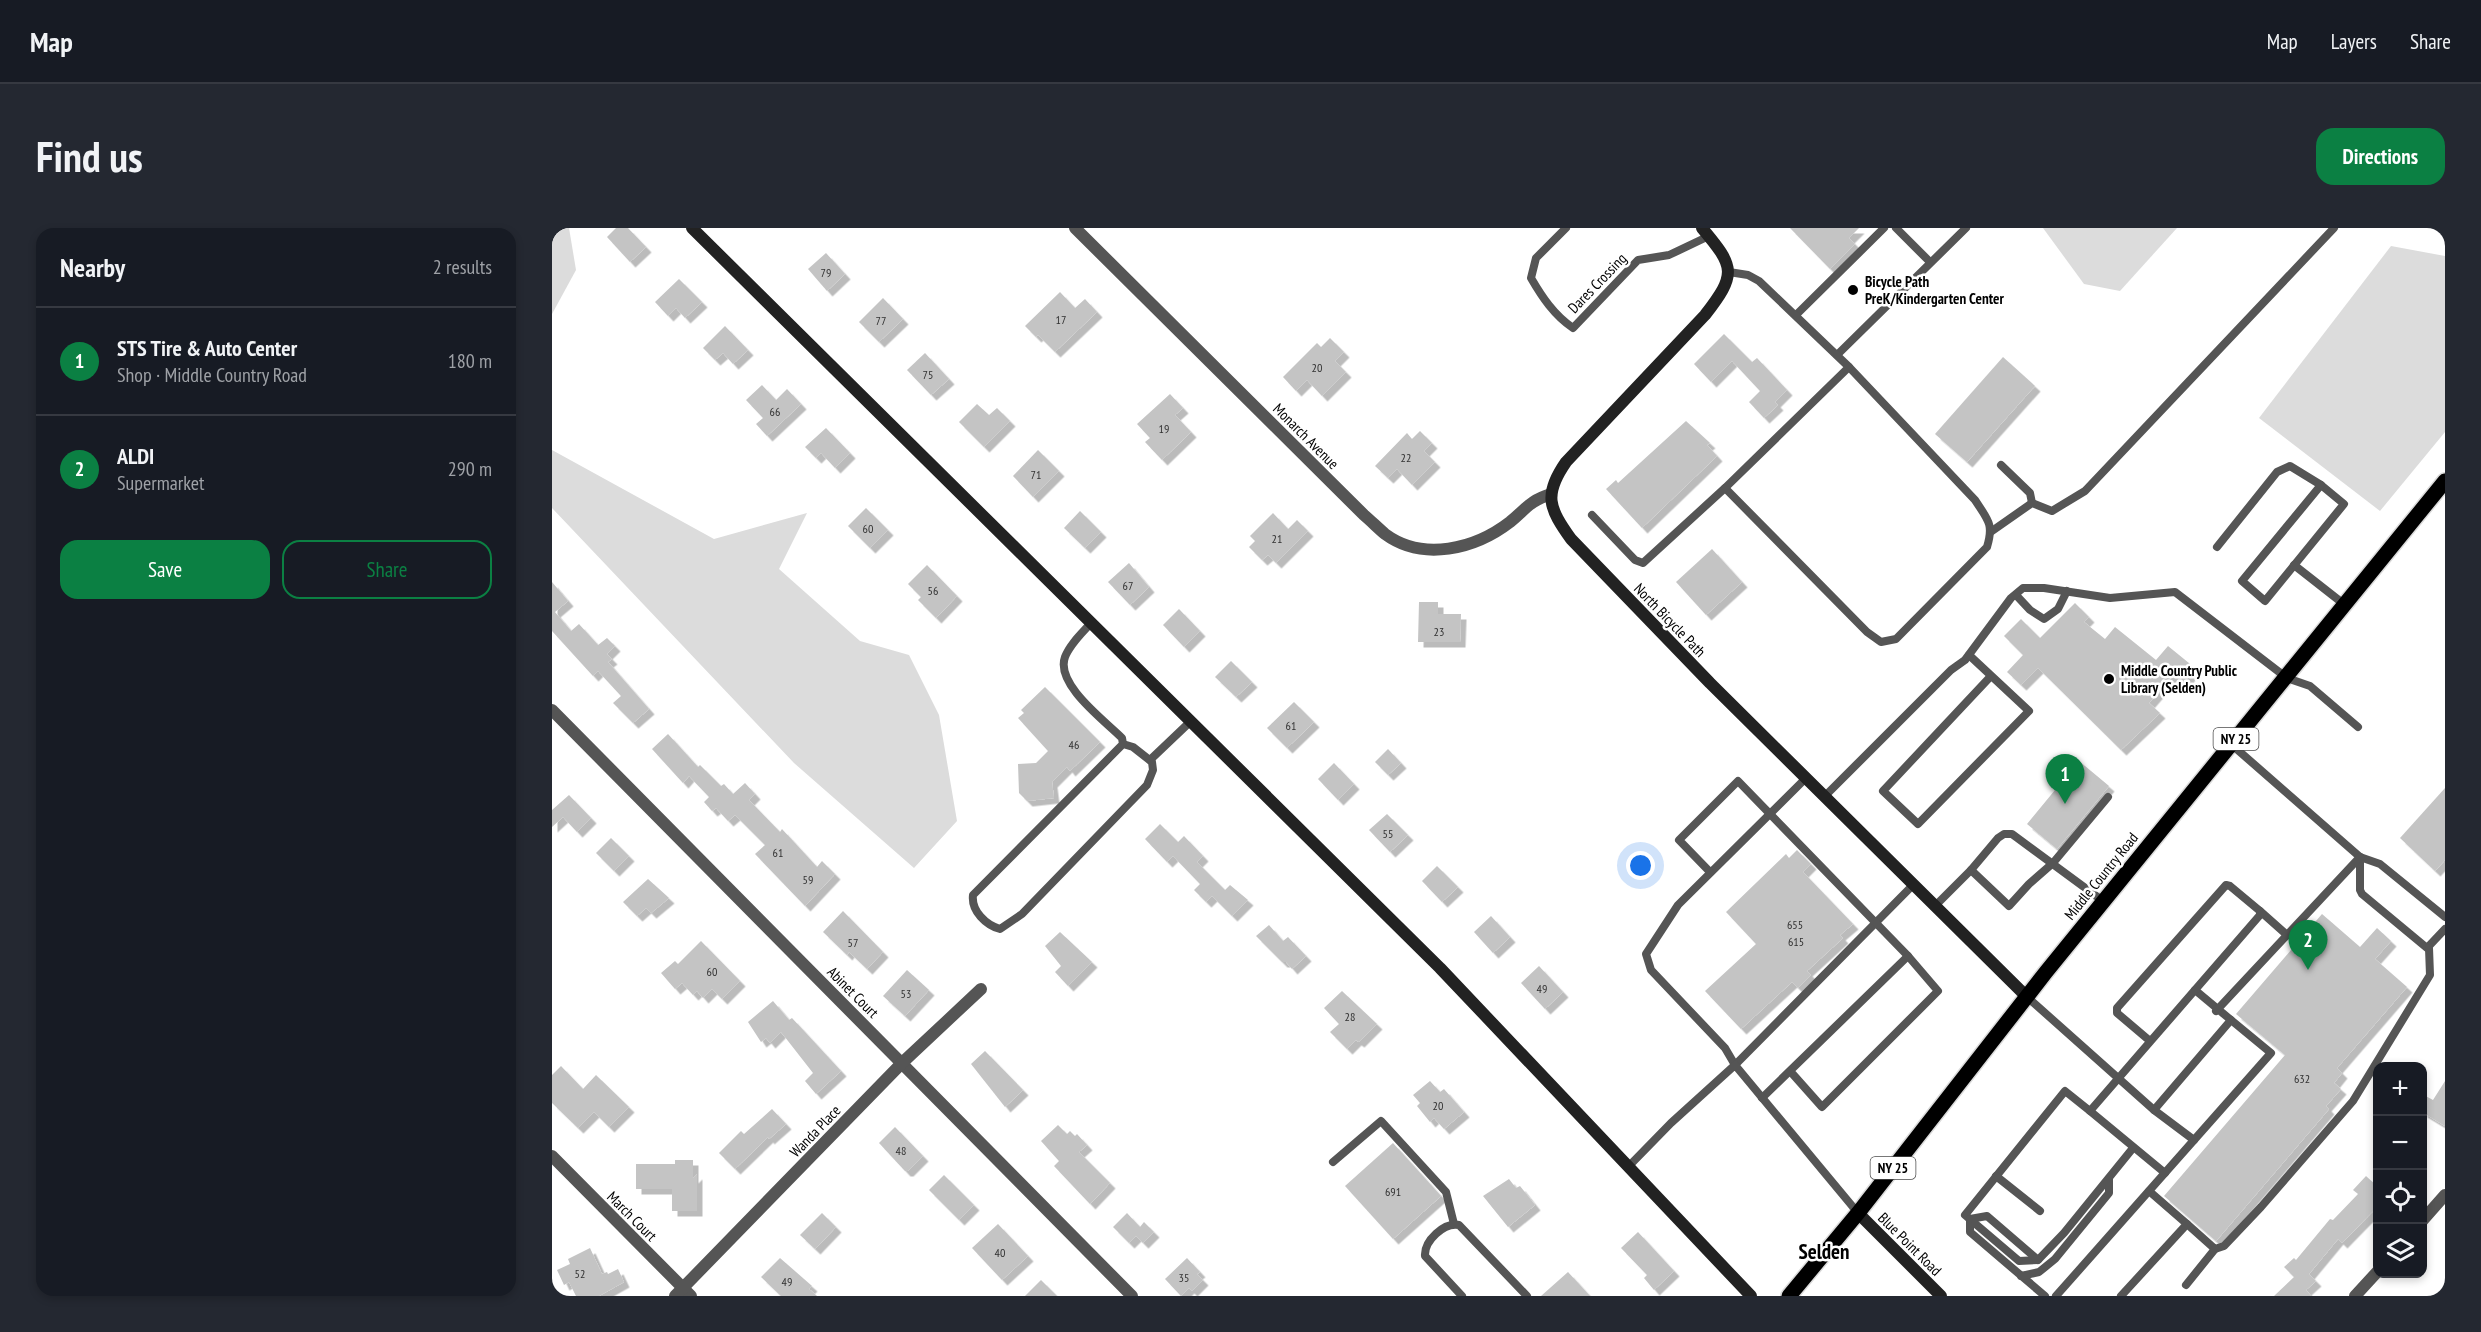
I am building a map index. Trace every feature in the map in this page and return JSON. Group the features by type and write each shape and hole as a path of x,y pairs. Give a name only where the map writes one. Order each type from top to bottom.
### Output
{"main road":[{"name":"Middle Country Road","path":"1789,1296 1858,1213 2026,996 2445,481"}],"street":[{"path":"692,228 1440,968 1750,1296"},
{"name":"Monarch Avenue","path":"1075,228 1364,515 1387,535 1412,546 1436,551 1461,546 1483,539 1509,522 1534,500 1551,494"},
{"path":"1551,494 1554,480 1566,462 1706,315 1724,292 1730,272 1723,253 1706,232"},
{"name":"North Bicycle Path","path":"1551,494 1554,515 1571,539 1710,683 2026,996"},
{"name":"Abinet Court","path":"552,710 1132,1296"},
{"name":"Wanda Place","path":"683,1294 902,1063 981,989"},
{"name":"March Court","path":"552,1156 683,1294"},
{"path":"2427,1215 2445,1195"},
{"name":"Blue Point Road","path":"1858,1213 1941,1296"},
{"path":"2355,1296 2373,1276"}],"lane":[{"name":"Dares Crossing","path":"1566,228 1536,258 1531,278 1541,297 1563,321 1573,328 1638,260 1669,255 1706,232"},
{"path":"1796,315 1884,228"},
{"path":"1896,228 1930,262"},
{"path":"1837,355 1966,228"},
{"path":"2032,503 2052,511 2085,491 2334,228"},
{"path":"1725,488 1867,632 1881,642 1896,639 1988,547 1992,531 1990,521 1975,501 1837,355 1759,281 1748,275 1730,272"},
{"path":"1592,515 1635,560 1643,564 1849,367"},
{"path":"2001,465 2030,493 2032,503"},
{"path":"2217,547 2277,472 2290,466 2320,485 2344,504 2265,601 2242,581 2320,485"},
{"path":"1992,531 2032,503"},
{"path":"2294,565 2345,605"},
{"path":"1824,796 1969,655 2023,588 2067,591 2110,598 2175,592 2287,678 2310,686 2358,727"},
{"path":"2016,595 2030,610 2044,619 2058,609 2067,591"},
{"path":"1091,623 1071,647 1063,669 1066,680 1122,738 1123,744"},
{"path":"1969,655 2029,711 1918,824 1883,791 1991,676"},
{"path":"1150,760 1191,721"},
{"path":"1123,744 1133,747 1150,760 1153,770 1147,785 1022,914 1000,929 993,927 975,910 972,902 973,895 1123,744"},
{"path":"2232,745 2360,857 2380,864 2445,917"},
{"path":"1806,778 1678,905 1646,954 1651,970 1725,1048 1735,1065 1858,1213"},
{"path":"1710,872 1679,840 1738,781 1768,815 1908,956 1938,991 1822,1107 1790,1071"},
{"path":"1971,870 2009,906 2053,863 2108,797"},
{"path":"1934,906 2004,834 2019,837 2103,902"},
{"path":"2216,1011 2360,857"},
{"path":"2360,857 2360,890 2429,948"},
{"path":"1628,1167 1671,1123 1735,1065 1913,885"},
{"path":"2150,1041 2117,1013 2117,1008 2226,885 2287,934"},
{"path":"2090,1110 2260,915 2260,911"},
{"path":"2186,1285 2216,1249 2224,1246 2261,1207 2353,1101 2430,975 2429,948 2445,929"},
{"path":"1762,1098 1908,956"},
{"path":"2056,1296 2271,1053 2231,1020 2216,1011 2194,990"},
{"path":"2026,996 2154,1110 2194,1140"},
{"path":"2154,1110 2231,1020"},
{"path":"2045,1296 1970,1232 1968,1217 1996,1176 2065,1091 2164,1173"},
{"path":"1333,1162 1381,1120 1446,1192 1454,1224"},
{"path":"1968,1217 2019,1261 2038,1260 2133,1148"},
{"path":"1996,1176 2040,1211"},
{"path":"2021,1275 2039,1272 2055,1259 2109,1193 2109,1179"},
{"path":"2149,1191 2216,1249"},
{"path":"1968,1217 1987,1216 2038,1260"},
{"path":"1462,1296 1425,1256 1427,1243 1446,1226 1454,1224 1459,1225 1527,1296"},
{"path":"2121,1296 2187,1224"}],"shaded area":[{"path":"552,228 569,228 576,270 552,314"},
{"path":"2043,228 2177,228 2120,291 2084,284"},
{"path":"2391,246 2445,256 2445,432 2380,511 2259,418"},
{"path":"552,450 714,539 807,513 779,569 860,641 909,655 939,715 957,821 914,868 794,763 552,508"}],"building":[{"path":"616,228 628,228 646,247 630,262 607,237"},
{"path":"1790,228 1859,228 1849,238 1855,244 1830,269"},
{"path":"826,253 845,274 827,291 808,269"},
{"path":"679,279 702,302 685,318 676,308 668,316 655,302"},
{"path":"1060,292 1075,308 1085,299 1097,312 1055,352 1025,326"},
{"path":"883,298 903,319 879,342 859,322"},
{"path":"725,326 748,350 733,364 723,353 715,360 703,348"},
{"path":"1724,334 1752,362 1757,358 1787,390 1775,402 1778,405 1764,418 1749,402 1760,391 1732,361 1711,382 1694,364"},
{"path":"1330,338 1344,352 1335,361 1346,372 1322,396 1307,380 1296,391 1283,377 1317,343 1321,347"},
{"path":"925,353 949,379 931,395 907,370"},
{"path":"2003,357 2035,386 1967,462 1935,434"},
{"path":"762,385 776,400 787,389 801,404 767,436 756,424 763,418 746,400"},
{"path":"1170,394 1183,408 1175,415 1191,432 1162,460 1145,442 1150,438 1137,424"},
{"path":"977,404 989,415 997,408 1010,421 984,447 959,422"},
{"path":"1686,421 1710,443 1707,445 1717,456 1642,528 1606,489 1616,480 1618,483"},
{"path":"826,428 850,453 835,468 821,453 816,458 805,447"},
{"path":"1420,431 1432,443 1424,451 1435,462 1412,485 1397,469 1388,478 1375,466 1407,433 1412,439"},
{"path":"1038,450 1059,471 1033,497 1013,476"},
{"path":"866,508 888,530 870,548 848,526"},
{"path":"1080,511 1101,532 1085,548 1064,528"},
{"path":"1273,513 1288,529 1297,520 1308,531 1276,563 1268,555 1262,560 1249,547 1255,541 1250,536"},
{"path":"1712,549 1742,582 1706,615 1676,582"},
{"path":"1129,563 1149,587 1130,605 1108,582"},
{"path":"927,565 957,596 936,618 918,600 921,597 908,584"},
{"path":"552,582 568,601 555,612 571,631 579,624 598,645 607,638 615,646 607,654 612,659 608,662 649,709 633,723 613,703 621,696 598,671 593,676 552,631"},
{"path":"1419,602 1438,602 1438,614 1461,614 1460,642 1418,642"},
{"name":"Middle Country Public Library (Selden)","path":"2075,603 2089,617 2084,622 2105,639 2115,627 2156,660 2168,646 2195,668 2184,683 2173,675 2149,703 2160,713 2121,750 2038,668 2021,685 2007,672 2023,655 2004,636 2021,619 2040,638"},
{"path":"1179,609 1200,631 1184,647 1163,625"},
{"path":"1231,661 1252,682 1236,697 1215,677"},
{"path":"1045,687 1100,742 1070,771 1067,767 1052,782 1054,798 1027,801 1019,793 1018,764 1036,763 1048,751 1018,718 1024,713 1021,710"},
{"path":"1294,702 1314,722 1287,748 1267,728"},
{"path":"668,734 698,767 700,765 721,786 724,784 733,794 745,783 755,794 749,800 780,832 782,829 817,867 822,861 835,874 805,906 755,854 765,845 735,815 728,821 716,808 712,811 704,802 709,797 689,776 683,783 652,749"},
{"path":"1388,749 1401,763 1388,775 1375,762"},
{"path":"2069,761 2075,766 2079,761 2109,786 2057,849 2027,824 2055,790 2049,785"},
{"path":"1334,763 1354,784 1338,800 1318,779"},
{"path":"2445,788 2445,860 2435,871 2400,838"},
{"path":"569,795 591,818 577,832 563,817 552,827 552,810"},
{"path":"1387,814 1408,835 1390,852 1369,830"},
{"path":"1160,824 1178,842 1184,836 1203,856 1197,862 1225,890 1230,885 1248,900 1232,916 1212,896 1206,902 1194,890 1200,884 1173,856 1167,862 1145,839"},
{"path":"611,838 629,856 614,871 596,853"},
{"path":"1797,850 1811,864 1803,872 1853,924 1840,935 1843,938 1807,971 1811,975 1798,988 1792,982 1741,1029 1705,991 1756,944 1726,912 1786,854 1789,858"},
{"path":"1437,866 1458,887 1442,902 1422,881"},
{"path":"648,879 669,898 651,913 646,908 637,916 623,902"},
{"path":"843,911 883,952 867,969 849,952 847,955 823,932"},
{"path":"2322,914 2360,947 2377,928 2391,941 2375,959 2407,987 2337,1068 2342,1073 2334,1083 2341,1089 2326,1106 2329,1109 2216,1241 2164,1196 2285,1055 2236,1014"},
{"path":"1491,916 1510,937 1493,953 1474,932"},
{"path":"1269,925 1283,941 1288,937 1306,956 1292,969 1256,936"},
{"path":"1060,932 1092,962 1068,986 1055,972 1061,966 1045,946"},
{"path":"701,941 740,981 722,999 712,989 703,998 697,991 693,995 682,983 675,989 661,973 675,961 678,964"},
{"path":"1539,966 1563,992 1545,1009 1521,983"},
{"path":"907,970 929,990 905,1016 883,996"},
{"path":"1342,991 1377,1024 1359,1042 1356,1040 1347,1049 1330,1032 1339,1024 1324,1008"},
{"path":"773,1001 841,1071 816,1094 805,1081 813,1073 781,1032 770,1043 766,1038 761,1042 748,1022"},
{"path":"985,1051 1023,1090 1005,1107 971,1064"},
{"path":"561,1066 583,1089 596,1075 629,1107 609,1127 594,1112 578,1128 552,1103 552,1075"},
{"path":"1430,1081 1440,1092 1444,1089 1464,1112 1444,1129 1434,1118 1430,1122 1417,1106 1420,1103 1413,1095"},
{"path":"2445,1081 2445,1126 2427,1115 2427,1097 2433,1100"},
{"path":"772,1109 786,1124 769,1139 768,1137 735,1169 719,1153 741,1131 744,1134"},
{"path":"1058,1125 1067,1134 1070,1131 1075,1136 1077,1134 1087,1145 1079,1152 1110,1183 1090,1204 1054,1166 1059,1161 1041,1141"},
{"path":"895,1127 923,1156 908,1171 905,1171 879,1143"},
{"path":"1393,1143 1441,1196 1393,1239 1345,1186"},
{"path":"675,1160 693,1160 693,1178 697,1174 697,1211 672,1211 672,1189 636,1189 636,1164 675,1164"},
{"path":"944,1175 974,1205 959,1220 929,1190"},
{"path":"2366,1176 2373,1182 2373,1211 2342,1243 2338,1239 2309,1274 2316,1281 2306,1290 2311,1296 2274,1296 2294,1277 2284,1267 2294,1258 2296,1260 2330,1219 2333,1220 2358,1194 2353,1190"},
{"path":"1509,1179 1516,1188 1520,1186 1535,1205 1508,1227 1483,1196"},
{"path":"822,1213 836,1227 815,1249 800,1235"},
{"path":"1127,1213 1140,1227 1144,1222 1154,1232 1143,1243 1136,1236 1129,1243 1113,1227"},
{"path":"998,1224 1028,1256 1002,1280 972,1248"},
{"path":"1638,1232 1674,1271 1654,1290 1644,1278 1647,1275 1621,1248"},
{"path":"590,1248 602,1274 618,1269 624,1282 599,1296 576,1296 569,1282 564,1285 557,1270 570,1264 568,1259"},
{"path":"780,1258 812,1286 809,1289 817,1296 781,1296 761,1277"},
{"path":"1187,1258 1200,1272 1197,1274 1203,1280 1192,1291 1189,1288 1181,1296 1165,1279"},
{"path":"1568,1272 1590,1296 1541,1296"},
{"path":"1041,1280 1057,1296 1025,1296"}],"place":[{"name":"Bicycle Path PreK/Kindergarten Center","path":"1853,290"},
{"name":"Middle Country Public Library (Selden)","path":"2109,679"},
{"name":"STS Tire & Auto Center","path":"2065,804"},
{"name":"ALDI","path":"2308,970"}],"district":[{"name":"Selden","path":"1824,1251"}]}
